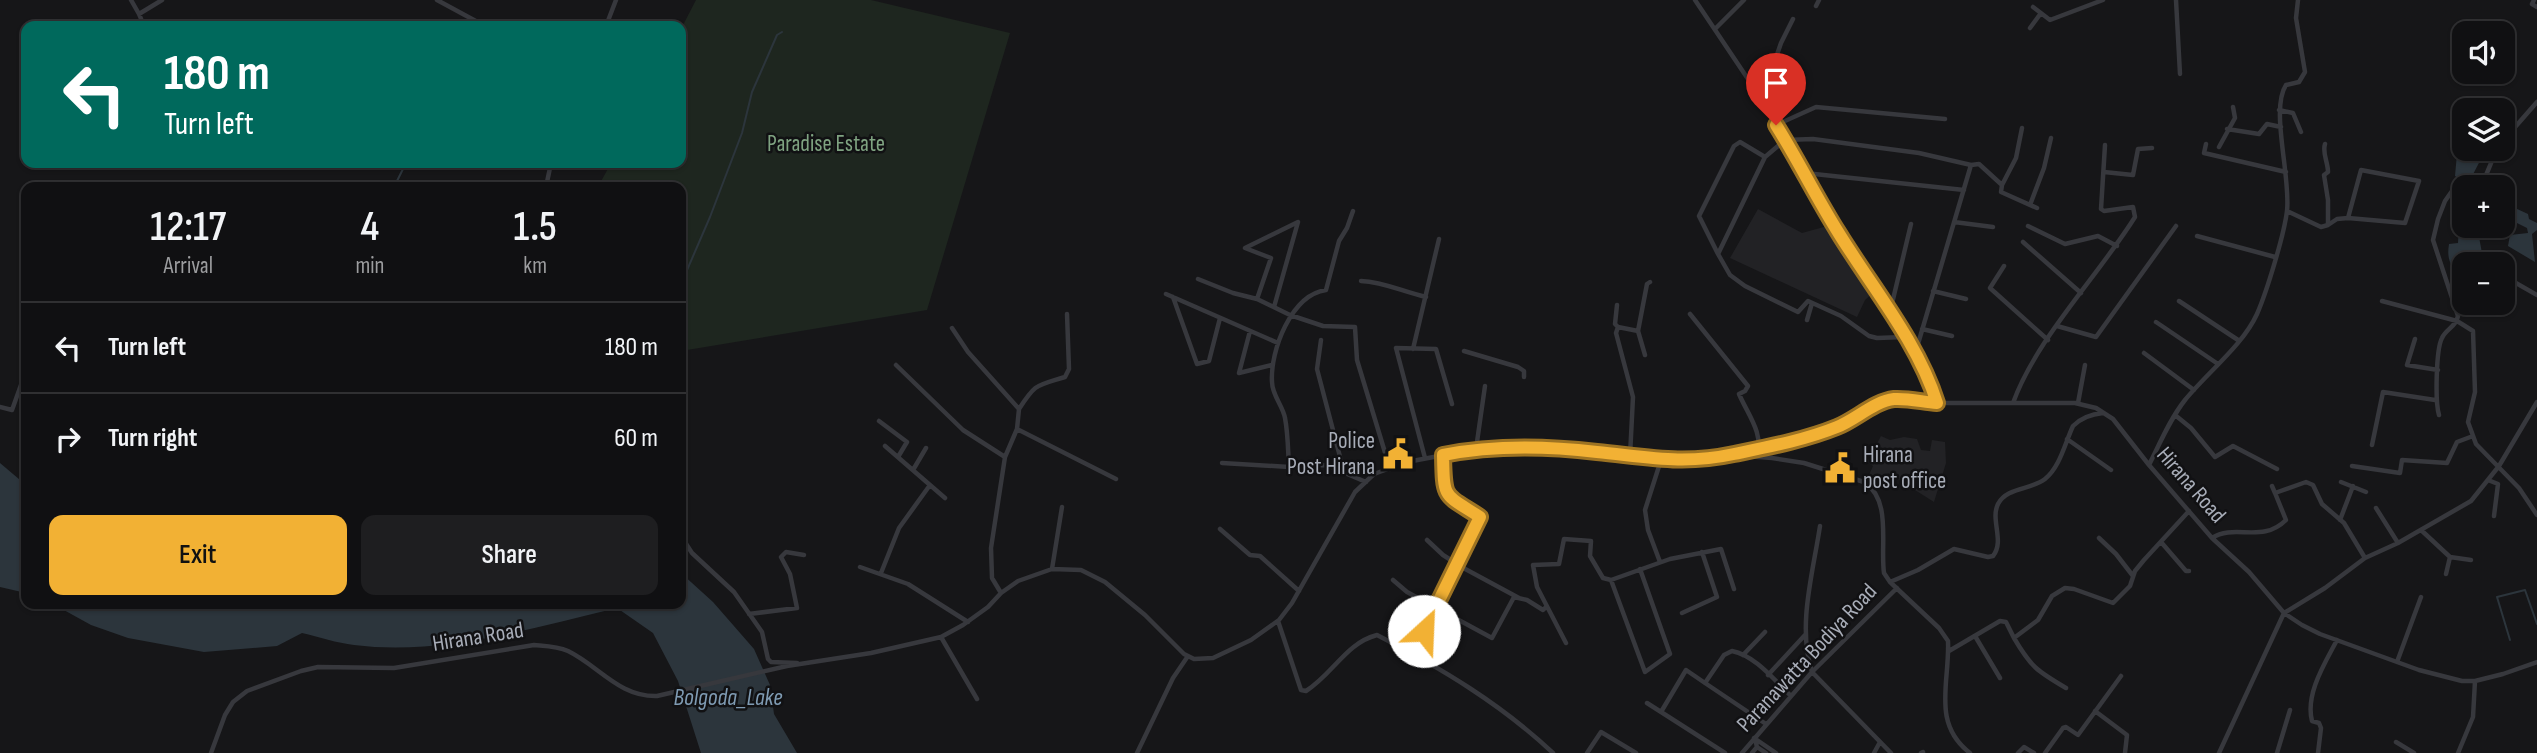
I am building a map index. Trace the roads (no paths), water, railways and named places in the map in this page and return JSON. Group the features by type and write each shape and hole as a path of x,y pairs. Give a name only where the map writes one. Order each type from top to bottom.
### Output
{"street":[{"path":"131,0 142,21"},
{"path":"139,14 162,0"},
{"path":"437,0 476,21"},
{"path":"608,21 616,0"},
{"path":"1695,0 1754,88 1837,230 1915,354 1930,380 1937,403"},
{"path":"1715,29 1744,0"},
{"path":"1816,6 1819,0"},
{"path":"2033,7 2050,20 2103,0"},
{"path":"2176,0 2180,75"},
{"path":"2149,465 2175,415 2257,314 2287,211 2279,110 2281,93 2286,85 2299,82 2305,72 2296,18 2298,0"},
{"path":"2534,0 2532,4 2537,7"},
{"path":"2030,28 2041,13"},
{"path":"1754,88 1770,75 1793,19"},
{"path":"2515,127 2537,102"},
{"path":"1776,125 1816,107 1945,119"},
{"path":"2219,147 2235,118 2233,107"},
{"path":"2279,110 2293,113 2301,132"},
{"path":"2227,130 2259,134 2267,124 2281,127"},
{"path":"2022,128 2016,158 2001,192 2037,208"},
{"path":"2030,205 2044,168 2051,138"},
{"path":"1718,254 1765,157 1785,140 1814,139 1919,153 1971,165 1979,164 2002,185"},
{"path":"1765,157 1740,142 1734,146 1699,216 1730,275 1745,286 1798,312 1808,301 1840,316 1869,335 1877,338 1904,337"},
{"path":"2206,144 2204,153 2286,172"},
{"path":"2325,144 2323,150 2328,163 2328,172 2324,176 2328,225"},
{"path":"2013,403 2020,384 2057,326 2117,246 2135,217 2135,209 2129,207 2102,211 2105,145"},
{"path":"2104,172 2133,175 2138,149 2152,148"},
{"path":"1915,354 1971,165"},
{"path":"2287,211 2320,227 2337,219 2348,218 2405,223 2419,181 2361,170 2348,218"},
{"path":"1804,173 1964,190"},
{"path":"2438,415 2435,400 2442,338 2458,321 2458,316 2433,240 2438,219 2452,191"},
{"path":"1289,467 1285,416 1272,385 1272,365 1290,315 1315,292 1326,290 1339,241 1353,211"},
{"path":"1257,299 1271,258 1245,248 1298,222 1274,307"},
{"path":"1954,222 1993,227"},
{"path":"1890,313 1911,224"},
{"path":"2028,226 2065,244 2098,236 2117,246"},
{"path":"2057,326 2096,337 2176,226"},
{"path":"2197,236 2275,257"},
{"path":"1413,349 1439,239"},
{"path":"2023,242 2081,293"},
{"path":"2004,266 1990,288 2049,340"},
{"path":"1198,279 1323,326 1355,327 1357,360 1390,468"},
{"path":"1362,281 1380,282 1426,296"},
{"path":"1645,355 1638,331 1647,284 1650,282"},
{"path":"2515,282 2537,295"},
{"path":"1933,291 1966,299"},
{"path":"1166,294 1278,343"},
{"path":"1172,297 1197,363 1209,360 1220,318"},
{"path":"2179,301 2238,340"},
{"path":"2382,301 2458,321 2473,331 2475,392 2468,422 2476,443 2519,488 2537,515"},
{"path":"1807,320 1812,303"},
{"path":"1617,305 1615,324 1638,331"},
{"path":"1001,593 992,578 991,548 1004,457 1017,429 1018,409 1029,391 1065,377 1069,369 1067,314"},
{"path":"1690,314 1748,386 1738,394 1753,422 1760,443 1757,457"},
{"path":"2156,321 2218,364"},
{"path":"1618,327 1616,333 1633,397 1630,456"},
{"path":"952,328 968,352 1018,409"},
{"path":"1922,329 1952,336"},
{"path":"1250,331 1238,373 1272,365"},
{"path":"2415,339 2407,365 2438,370"},
{"path":"1321,340 1317,369 1345,472"},
{"path":"1425,458 1396,348 1436,349 1452,404"},
{"path":"1464,351 1518,367 1524,371 1524,377"},
{"path":"2144,353 2194,390"},
{"path":"897,365 963,430 1004,457"},
{"path":"2078,403 2085,365"},
{"path":"0,407 12,410 21,385"},
{"path":"1476,449 1485,386"},
{"path":"2372,445 2383,392 2435,400"},
{"path":"1062,508 1052,569 1082,570 1105,582 1188,656 1194,659 1213,658 1251,640 1278,621 1299,591 1355,492 1374,474 1425,458 1476,449 1595,451 1690,461 1759,449 1836,428 1893,399 1937,403 2078,403 2104,413"},
{"path":"2219,753 2284,613 2325,588 2365,558 2465,506 2499,467 2537,403"},
{"path":"1890,582 1918,570 1954,549 1993,556 1998,544 1997,507 2003,497 2044,480 2054,470 2077,422 2093,414 2104,413"},
{"name":"Hirana Road","path":"2104,413 2113,419 2212,538 2249,572 2284,613 2320,634 2397,662 2462,681 2475,681 2503,674 2537,662"},
{"path":"2175,415 2191,428 2215,457 2218,458 2233,446 2277,469"},
{"path":"879,421 907,442 898,457"},
{"path":"1017,429 1116,479"},
{"path":"2352,466 2400,473 2402,460 2447,463 2457,442 2473,436"},
{"path":"2067,439 2110,470"},
{"path":"885,446 945,498"},
{"path":"913,470 926,448"},
{"path":"1414,654 1480,517 1447,495 1443,486 1443,455"},
{"path":"1732,455 1804,463 1864,482 1873,488 1881,508 1884,573 1890,582 1939,628 1948,641 1944,696 1947,717 1952,736 1970,753"},
{"path":"1660,562 1648,530 1645,510 1661,460"},
{"path":"1222,463 1289,467 1326,465 1366,482"},
{"path":"2488,480 2498,484 2494,516"},
{"path":"2341,482 2366,492"},
{"path":"2275,493 2290,486 2310,483 2322,504 2340,520 2365,558"},
{"path":"881,573 899,528 930,485"},
{"path":"2212,538 2223,533 2272,531 2282,524 2286,520 2272,486"},
{"path":"2340,520 2353,486"},
{"path":"2376,508 2398,543"},
{"path":"2014,638 2038,620 2052,596 2064,588 2113,603 2130,586 2133,576 2189,511"},
{"path":"1820,526 1805,635 1812,672 1891,753"},
{"path":"1220,529 1250,555 1260,556 1299,591"},
{"path":"2421,530 2450,557 2471,560"},
{"path":"2099,538 2133,576"},
{"path":"1566,643 1537,587 1533,565 1559,564 1564,539 1591,541 1590,556 1603,578 1611,580 1660,562 1721,549 1734,589"},
{"path":"1427,540 1456,564 1543,610 1546,607"},
{"path":"2161,542 2186,571 2189,571"},
{"path":"686,544 692,553 734,592 762,632 768,659 771,662 798,663"},
{"path":"749,614 797,608 790,574 781,557 786,552 804,555"},
{"path":"1682,613 1717,597 1702,552"},
{"path":"2446,574 2450,557"},
{"path":"860,567 908,584 968,622"},
{"name":"Hirana Road","path":"211,753 225,715 233,702 247,691 318,667 394,668 534,645 549,646 572,654 629,692 643,696 671,693 798,663 871,653 941,637 968,622 1018,582 1052,569"},
{"path":"1611,580 1645,671 1670,654 1640,569"},
{"path":"1393,580 1407,592 1492,638 1514,597 1518,598"},
{"name":"Paranawatta Bodiya Road","path":"1742,753 1812,672 1897,588"},
{"path":"2397,662 2421,597"},
{"path":"1278,621 1301,690 1306,691 1322,681 1348,650 1365,638 1377,635 1487,698 1522,724 1553,753"},
{"path":"1949,651 2003,621 2030,664 2066,688"},
{"path":"1743,655 1765,632"},
{"path":"1768,675 1805,635"},
{"path":"1975,636 2000,678"},
{"path":"941,637 977,699"},
{"path":"2318,753 2320,726 2312,721 2309,710 2316,684 2337,640"},
{"path":"1705,683 1724,655 1732,652 1743,655 1791,696"},
{"path":"1137,753 1174,678 1188,656"},
{"path":"1661,712 1686,670 1766,724"},
{"path":"2045,753 2063,728 2066,727 2078,735 2121,676"},
{"path":"2458,753 2473,718 2475,681"},
{"path":"1647,702 1725,753"},
{"path":"2277,753 2290,710"},
{"path":"2095,711 2127,735 2125,753"},
{"path":"1587,753 1601,732 1636,753"},
{"path":"1752,753 1756,747 1754,738"},
{"path":"1754,738 1776,753"},
{"path":"1874,753 1880,742"},
{"path":"2396,742 2414,753"},
{"path":"1756,747 1766,753"},
{"path":"2018,753 2024,747 2034,753"}],"water":[{"path":"2456,161 2480,161 2473,175 2455,175"},
{"path":"2515,208 2528,214 2529,219 2537,223 2537,230 2532,234 2535,262 2508,246 2509,238 2528,233 2527,228 2515,222"},
{"path":"2458,238 2479,238 2482,252 2452,252 2452,266 2449,244 2458,243"},
{"path":"0,463 21,481 21,592 0,587"},
{"name":"Bolgoda_Lake","path":"686,578 713,602 754,649 770,685 774,714 797,753 701,753 678,681 653,633 618,609 686,609"},
{"name":"Bolgoda_Lake","path":"62,609 613,609 487,638 420,647 348,644 302,633 277,646 204,652 128,638 91,625"}],"waterway":[{"path":"686,272 742,133 752,92 777,35 782,32"},
{"path":"396,182 404,168"},
{"path":"2510,640 2497,597 2525,590 2537,624"}],"place":[{"name":"Police Post Hirana","path":"1398,454"},
{"name":"Hirana post office","path":"1840,468"}],"park label":[{"name":"Paradise Estate","path":"826,144"}]}
